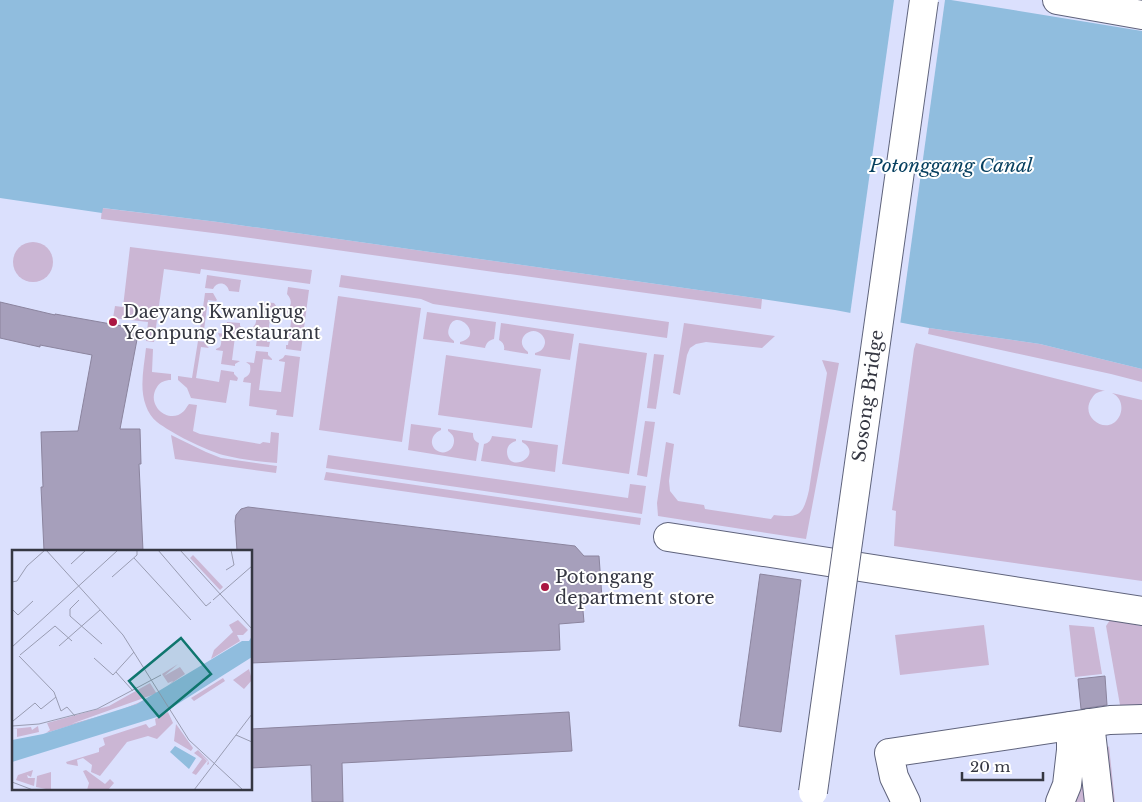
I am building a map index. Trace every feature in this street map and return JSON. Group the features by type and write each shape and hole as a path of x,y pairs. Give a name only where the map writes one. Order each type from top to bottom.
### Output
{"street":[{"name":"Sosong Bridge","path":"812,797 924,0"},
{"path":"1057,0 1142,15"},
{"path":"668,537 1142,611"},
{"path":"906,802 894,777 890,753 1080,724 1110,720 1142,719"},
{"path":"1060,802 1067,785 1071,750 1080,724"},
{"path":"1080,724 1099,802"}],"shaded area":[{"path":"102,208 218,222 762,299 761,309 101,219"},
{"path":"33,242 47,248 53,262 47,276 33,282 19,276 13,262 19,248"},
{"path":"130,247 312,270 310,284 201,269 200,274 164,269 154,342 146,341 148,322 113,318 115,306 123,307"},
{"path":"207,275 241,280 239,292 229,291 224,284 219,284 213,289 205,288"},
{"path":"341,275 669,322 667,338 433,304 421,299 339,287"},
{"path":"288,287 309,290 301,351 286,349 292,314 283,313 291,304 287,294"},
{"path":"205,293 213,293 217,300 208,300 204,330 212,332 206,337 199,336"},
{"path":"338,296 421,308 402,442 319,430"},
{"path":"264,302 274,303 279,310 279,312 271,311 267,342 270,342 269,347 256,346 258,332 249,330 256,322 256,317 251,313 262,314"},
{"path":"427,312 496,322 494,339 488,342 485,348 460,344 460,342 467,339 470,329 462,321 457,320 452,322 448,330 454,343 423,339"},
{"path":"227,322 240,323 240,326 244,329 236,329 232,360 240,361 235,366 221,364 223,351 216,350 220,347 221,343 218,333 225,334"},
{"path":"501,323 574,334 570,360 535,355 535,353 543,349 545,342 542,335 533,331 529,332 522,339 528,354 504,350 502,342 499,340"},
{"path":"684,323 775,336 762,348 706,342 696,344 690,348 687,355 680,395 673,393"},
{"path":"929,328 1040,344 1142,369 1142,382 928,334"},
{"path":"198,341 205,342 209,348 201,347 196,378 219,382 221,370 234,372 238,378 237,381 230,380 226,403 191,398 187,388 178,380 178,376 192,378"},
{"path":"579,343 647,353 629,474 562,464"},
{"path":"916,343 1105,391 1096,394 1089,405 1091,418 1102,425 1114,423 1121,414 1118,397 1112,393 1142,400 1142,581 894,546 896,511 892,510"},
{"path":"146,348 153,349 152,372 171,374 171,380 160,384 154,394 156,406 160,411 172,416 184,411 189,404 197,405 193,431 200,434 260,444 263,442 270,443 271,432 279,433 277,463 243,459 216,453 179,436 155,420 147,408 143,392"},
{"path":"256,351 268,352 272,359 263,359 259,390 281,392 285,362 279,360 285,355 300,357 293,417 276,415 277,410 249,406 251,383 243,382 250,371 250,365 246,362 254,363"},
{"path":"654,354 664,355 656,409 647,408"},
{"path":"446,355 541,369 532,428 438,415"},
{"path":"822,360 839,363 806,539 658,516 657,503 666,442 674,444 669,481 670,491 678,501 704,505 705,509 771,519 774,515 789,516 799,513 805,505 809,490 827,373"},
{"path":"645,421 655,422 647,477 637,475"},
{"path":"411,424 441,428 432,438 432,444 439,452 448,451 454,444 453,436 448,429 473,433 474,439 479,443 476,461 408,450"},
{"path":"171,435 221,458 277,466 276,473 175,459"},
{"path":"492,436 516,439 516,441 509,445 507,450 509,459 513,462 524,460 528,457 530,452 522,440 558,445 555,472 481,461 484,444"},
{"path":"328,455 628,498 630,484 646,486 642,514 326,468"},
{"path":"326,472 641,518 640,525 324,480"},
{"path":"1110,620 1142,626 1142,707 1129,709 1120,705 1106,626"},
{"path":"984,625 989,665 900,675 895,635"},
{"path":"1069,625 1094,627 1102,674 1075,677"},
{"path":"1109,746 1115,802 1109,802 1103,753"},
{"path":"1080,786 1086,790 1094,802 1072,802"}],"water":[{"name":"Potonggang Canal","path":"0,0 951,0 1142,31 1142,369 1040,344 929,328 835,310 762,299 218,222 103,208 102,213 0,198"}],"pier":[{"path":"894,0 945,0 900,325 850,315"}],"building":[{"path":"0,302 55,315 139,329 120,429 140,429 141,464 139,464 143,550 44,550 41,432 78,431 92,355 40,345 40,347 0,338"},
{"path":"248,507 575,546 584,556 599,556 602,598 582,599 584,622 559,624 560,650 252,663 252,550 237,550 235,521 236,515 241,509"},
{"path":"760,574 801,580 781,732 739,726"},
{"path":"1105,676 1107,705 1081,709 1078,679"},
{"path":"569,712 572,751 342,763 343,802 312,802 311,765 252,768 252,729"}],"place":[{"name":"Daeyang Kwanligug Yeonpung Restaurant","path":"113,322"},
{"name":"Potongang department store","path":"545,587"}]}
